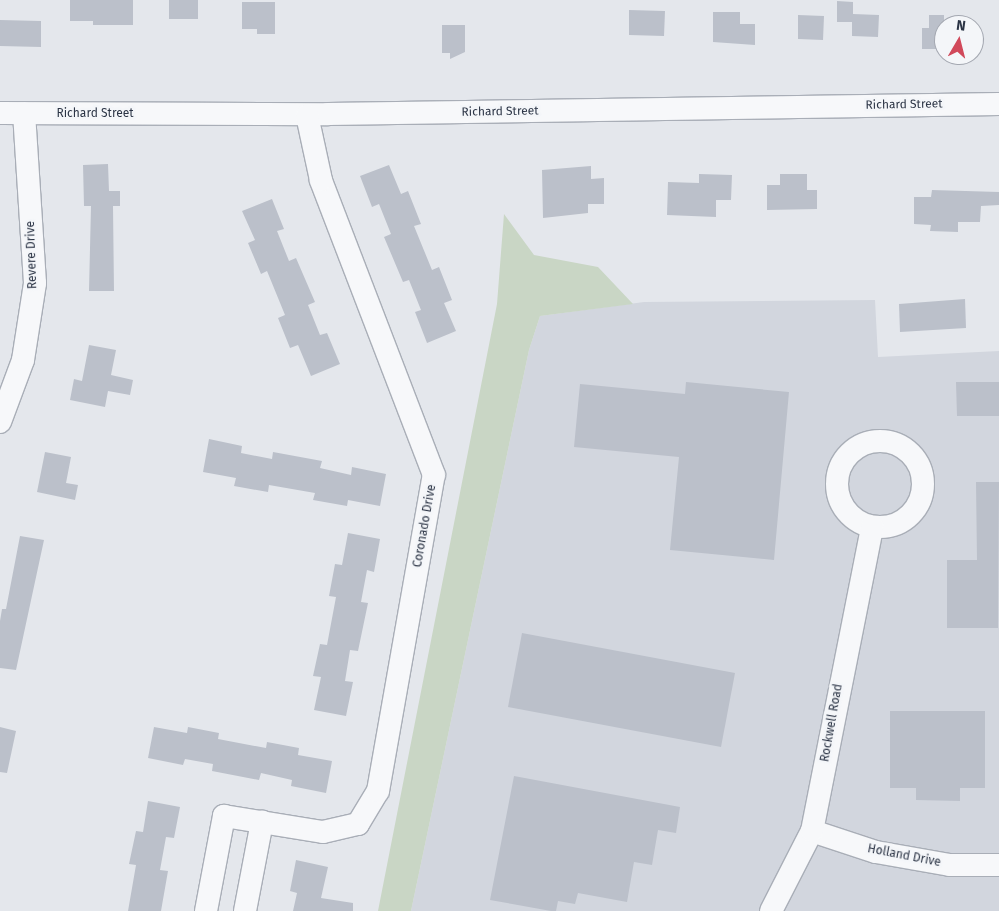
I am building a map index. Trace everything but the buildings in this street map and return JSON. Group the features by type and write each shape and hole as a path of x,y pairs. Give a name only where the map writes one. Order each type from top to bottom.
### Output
{"street":[{"name":"Richard Street","path":"0,113 307,114 999,104"},
{"name":"Revere Drive","path":"0,422 23,360 35,283 24,113"},
{"name":"Coronado Drive","path":"206,911 224,816 323,832 358,824 378,791 434,475 320,180 307,114"},
{"name":"Rockwell Road","path":"772,911 812,831 872,527"},
{"path":"245,911 262,822"},
{"name":"Holland Drive","path":"812,831 876,852 950,865 999,865"}],"shaded area":[{"path":"875,300 878,357 999,351 999,911 411,911 529,350 540,316 644,302"}],"green space":[{"path":"504,214 534,255 598,267 633,304 540,316 529,350 411,911 378,911 497,304"}]}
